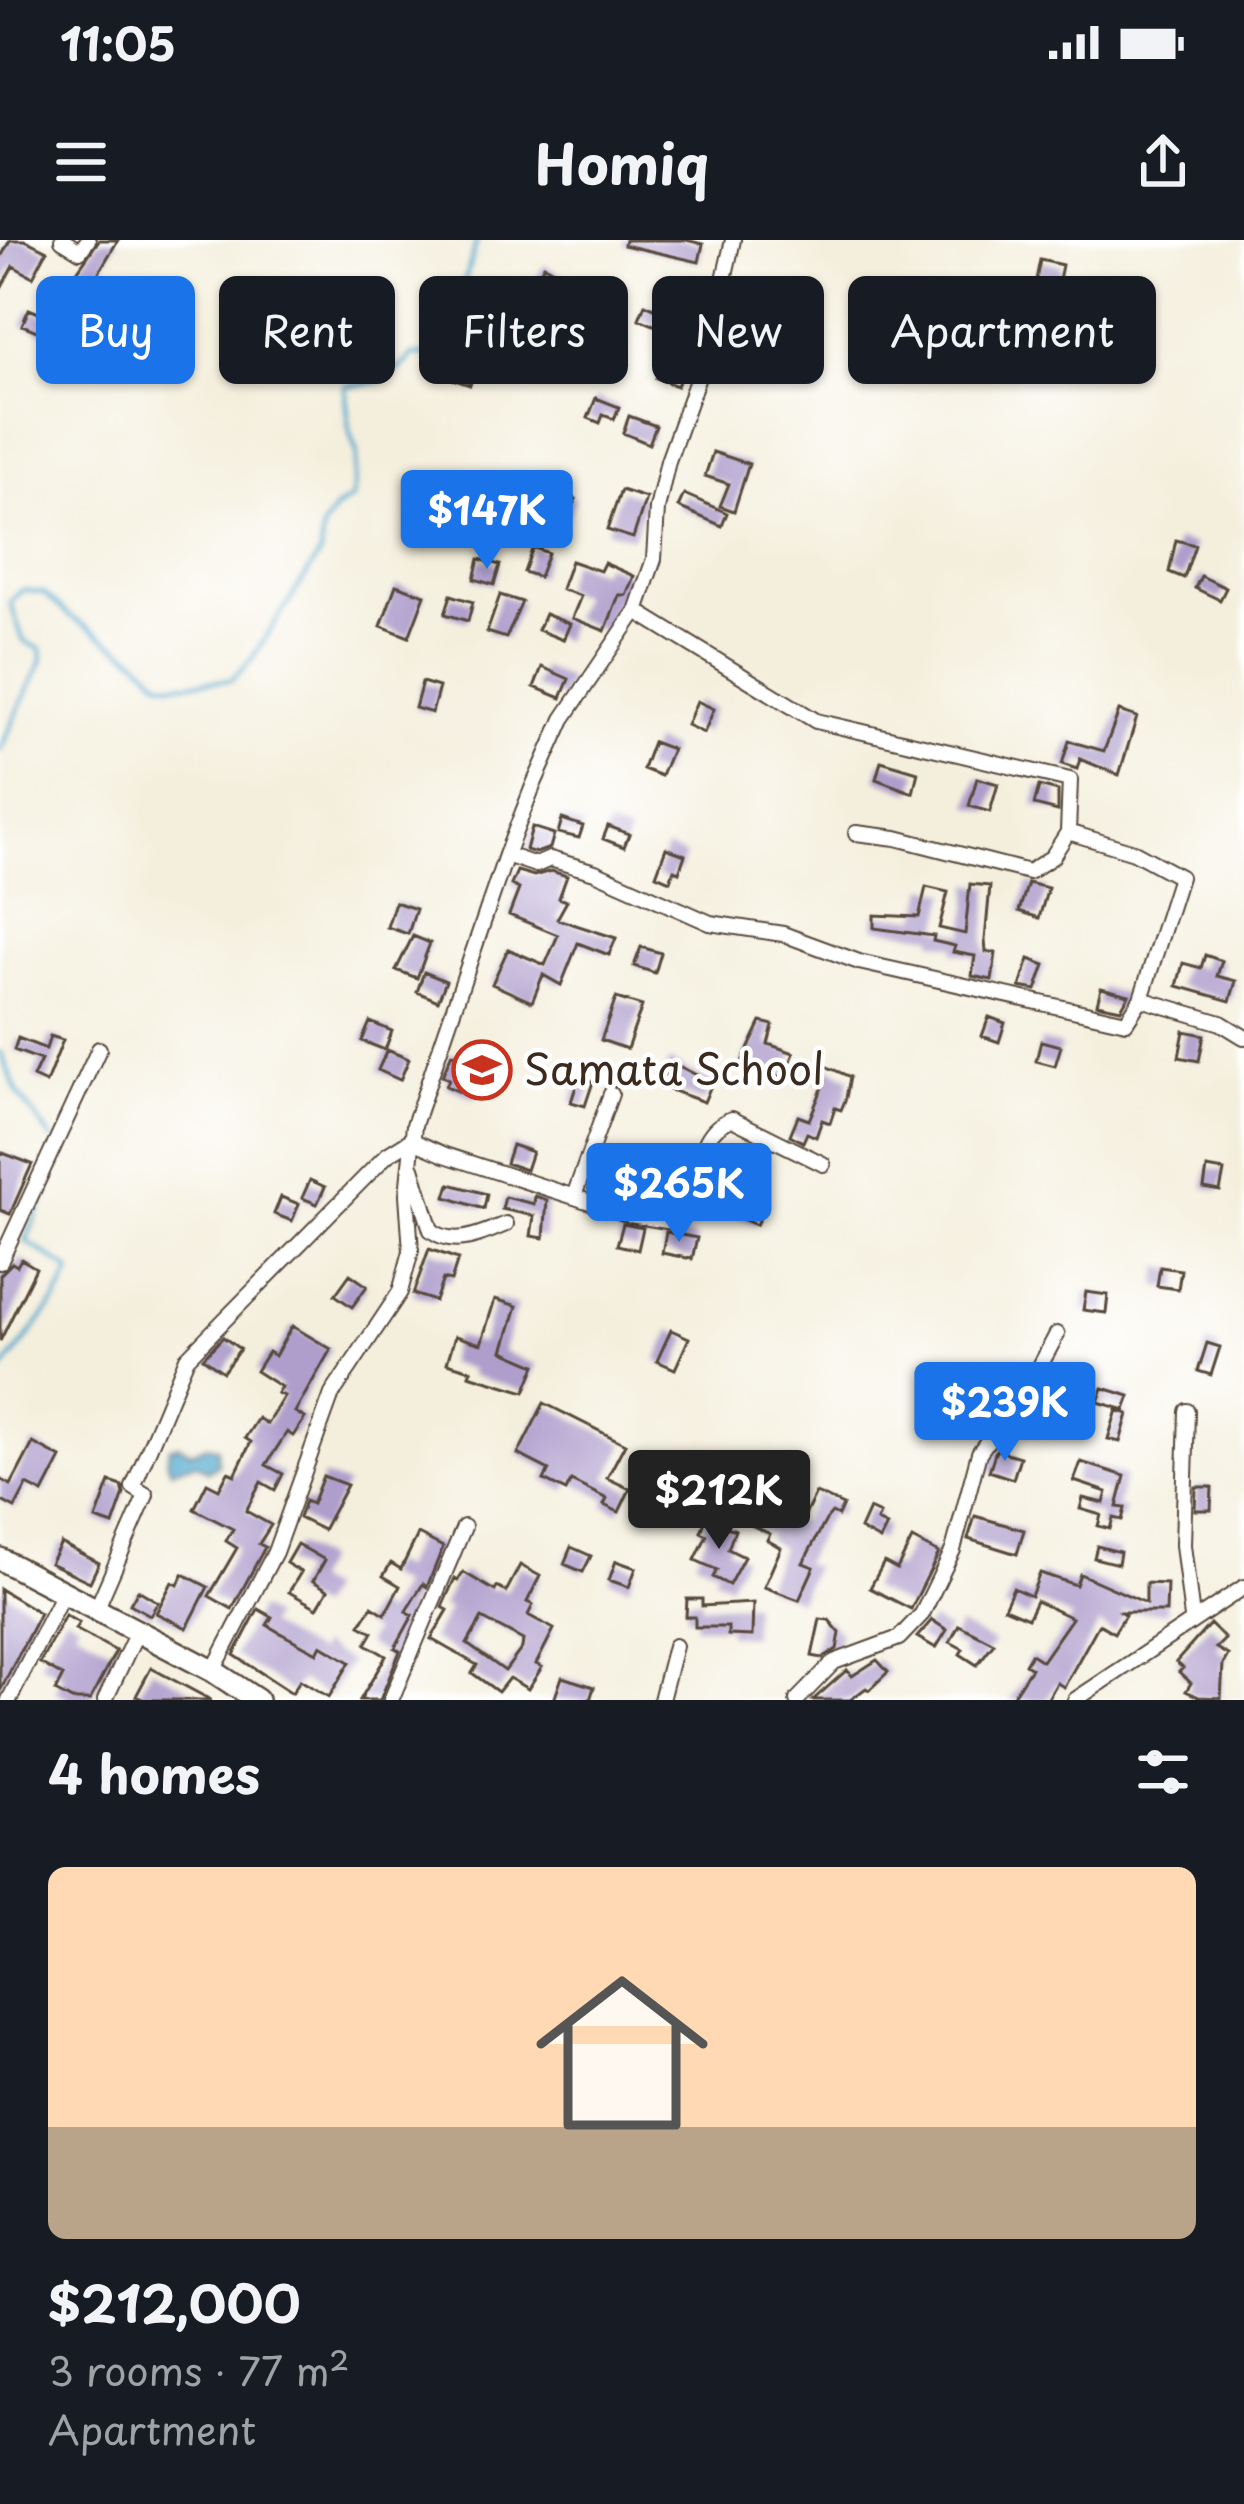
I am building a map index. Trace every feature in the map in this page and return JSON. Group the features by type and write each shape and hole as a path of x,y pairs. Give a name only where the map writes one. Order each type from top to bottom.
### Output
{"main road":[{"path":"0,1559 136,1632 221,1685 257,1700"}],"street":[{"path":"62,240 80,251 88,240"},
{"path":"221,1685 332,1394 400,1292 412,1251 406,1195 411,1140 506,855 563,719 636,610 654,559 657,509 668,460 708,350 733,240"},
{"path":"636,610 816,721 1070,780 1068,832 1052,857 1029,872 856,832"},
{"path":"506,855 536,865 550,859 595,872 710,923 783,934 859,962 1126,1022 1141,999 1180,877 1134,852 1068,832"},
{"path":"1141,999 1221,1023 1244,1036"},
{"path":"0,1262 99,1049"},
{"path":"574,1196 611,1094"},
{"path":"411,1140 630,1215 673,1222 690,1198 709,1131 732,1119 823,1164"},
{"path":"96,1610 140,1517 146,1495 133,1487 187,1358 387,1155 411,1140"},
{"path":"409,1157 431,1230 438,1236 448,1241 506,1224"},
{"path":"797,1700 834,1662 899,1638 922,1614 953,1550 979,1453 1040,1368 1057,1334"},
{"path":"1187,1411 1183,1546 1192,1618"},
{"path":"391,1700 464,1527"},
{"path":"1075,1700 1244,1587"},
{"path":"9,1700 63,1593"},
{"path":"105,1700 136,1632"},
{"path":"662,1700 675,1646"}],"water":[{"path":"179,1445 191,1452 207,1445 217,1447 218,1464 208,1471 196,1463 171,1470 169,1448"}],"building":[{"path":"10,240 25,240 47,251 33,277 13,266 0,290 0,259"},
{"path":"99,240 118,240 97,276 76,273"},
{"path":"625,240 703,244 699,262 624,245"},
{"path":"1040,260 1062,265 1060,276 1037,276"},
{"path":"544,265 564,276 537,276"},
{"path":"645,304 652,307 652,324 639,319"},
{"path":"29,309 36,312 36,331 22,325"},
{"path":"596,398 619,407 614,419 603,415 600,423 588,418"},
{"path":"629,416 656,426 649,444 623,433"},
{"path":"713,452 749,464 734,511 720,506 729,484 705,476"},
{"path":"556,490 576,499 563,527 544,519"},
{"path":"621,490 646,498 633,538 607,530"},
{"path":"684,494 727,513 722,526 678,507"},
{"path":"444,513 463,521 455,541 436,533"},
{"path":"1176,540 1195,545 1184,578 1169,572"},
{"path":"533,547 548,553 539,577 524,572"},
{"path":"479,559 500,565 494,585 474,579"},
{"path":"571,561 600,571 604,563 634,576 626,595 619,595 605,631 572,618 581,596 561,589"},
{"path":"1201,576 1226,588 1220,600 1195,588"},
{"path":"396,585 425,595 409,637 381,626"},
{"path":"451,595 473,602 468,621 445,614"},
{"path":"500,595 522,602 506,638 487,632"},
{"path":"545,614 570,624 563,640 538,630"},
{"path":"542,667 569,679 561,698 534,687"},
{"path":"422,682 439,687 432,713 415,708"},
{"path":"697,701 714,709 704,733 687,725"},
{"path":"1119,711 1137,717 1119,775 1080,759 1077,769 1062,764 1069,741 1104,751"},
{"path":"653,742 672,749 661,776 643,769"},
{"path":"881,761 918,772 913,793 876,779"},
{"path":"977,778 998,784 990,812 969,806"},
{"path":"1039,786 1058,791 1058,811 1034,805"},
{"path":"562,819 583,826 579,838 558,833"},
{"path":"608,826 629,834 624,847 603,839"},
{"path":"532,827 554,834 550,848 536,853 526,850"},
{"path":"666,848 685,855 670,881 656,875"},
{"path":"517,871 567,876 559,898 567,901 557,919 616,938 609,955 578,943 561,985 543,975 532,1002 492,984 508,949 545,965 558,935 509,915 519,889 511,885"},
{"path":"1028,883 1048,888 1039,918 1019,911"},
{"path":"970,884 990,886 985,940 986,952 996,953 992,980 972,976 975,956 953,952 955,946 933,941 934,936 874,928 874,915 919,917 926,887 948,892 939,928 965,934"},
{"path":"395,902 416,909 408,934 387,927"},
{"path":"413,936 430,943 417,978 396,970"},
{"path":"641,947 661,953 655,973 634,966"},
{"path":"1205,955 1222,961 1217,976 1236,981 1230,1001 1177,986 1183,963 1201,968"},
{"path":"1029,959 1045,965 1036,990 1020,987"},
{"path":"424,972 446,981 438,1001 417,992"},
{"path":"1101,988 1129,995 1121,1009 1097,1004"},
{"path":"616,998 642,1006 627,1049 601,1040"},
{"path":"989,1017 1005,1023 999,1042 982,1036"},
{"path":"370,1022 392,1031 385,1050 362,1041"},
{"path":"761,1022 773,1025 768,1044 794,1053 784,1079 740,1066"},
{"path":"1184,1031 1204,1035 1199,1061 1179,1057"},
{"path":"50,1036 63,1040 46,1083 33,1077 41,1060 14,1050 18,1038 46,1049"},
{"path":"1041,1041 1061,1046 1055,1066 1036,1061"},
{"path":"387,1050 409,1059 400,1080 378,1070"},
{"path":"452,1053 479,1064 475,1075 484,1079 476,1099 446,1086 449,1079 442,1076"},
{"path":"669,1061 712,1083 704,1102 660,1086"},
{"path":"821,1064 850,1077 846,1098 841,1110 835,1108 830,1123 822,1120 816,1137 807,1133 803,1142 790,1135 798,1116 809,1120 824,1084 814,1080"},
{"path":"579,1077 593,1082 585,1106 571,1102"},
{"path":"512,1145 532,1152 526,1170 506,1163"},
{"path":"0,1152 32,1164 10,1214 0,1210"},
{"path":"600,1159 616,1164 613,1175 640,1184 634,1200 589,1189"},
{"path":"1207,1168 1224,1171 1220,1191 1204,1188"},
{"path":"310,1180 325,1187 317,1204 302,1198"},
{"path":"450,1184 487,1194 484,1209 446,1197"},
{"path":"711,1187 762,1212 756,1225 704,1202"},
{"path":"535,1196 547,1200 544,1238 531,1236 534,1216 502,1209 505,1197 534,1204"},
{"path":"281,1197 299,1204 292,1221 274,1214"},
{"path":"623,1224 643,1228 638,1250 617,1245"},
{"path":"666,1232 697,1238 692,1259 662,1253"},
{"path":"429,1249 458,1259 451,1281 443,1279 435,1301 413,1294"},
{"path":"21,1259 36,1268 0,1341 0,1275"},
{"path":"1160,1267 1181,1270 1178,1289 1157,1286"},
{"path":"350,1274 367,1286 352,1307 335,1295"},
{"path":"1086,1292 1108,1295 1106,1313 1083,1310"},
{"path":"495,1299 517,1306 503,1351 536,1365 525,1392 447,1363 455,1336 481,1344"},
{"path":"292,1326 331,1349 295,1412 305,1418 293,1436 287,1432 266,1465 283,1474 275,1490 261,1482 246,1511 271,1525 259,1544 265,1547 232,1609 209,1596 237,1548 226,1541 233,1529 194,1509 207,1483 219,1489 228,1472 235,1475 251,1442 245,1438 258,1418 267,1424 284,1396 277,1393 281,1387 256,1371 268,1352 275,1356"},
{"path":"671,1330 689,1338 675,1369 657,1361"},
{"path":"223,1337 240,1349 223,1372 203,1358"},
{"path":"1207,1343 1220,1347 1211,1375 1198,1371"},
{"path":"1103,1388 1130,1396 1125,1410 1098,1402"},
{"path":"544,1403 625,1444 607,1478 630,1489 619,1512 604,1505 607,1499 571,1481 566,1491 544,1480 549,1470 518,1454"},
{"path":"1117,1410 1128,1414 1120,1442 1108,1439"},
{"path":"33,1443 61,1458 43,1493 27,1485 15,1508 0,1500 0,1479 11,1485"},
{"path":"996,1450 1020,1457 1013,1479 989,1471"},
{"path":"1081,1462 1125,1476 1117,1507 1125,1508 1122,1520 1113,1518 1110,1529 1098,1526 1101,1515 1080,1509 1083,1498 1104,1503 1107,1492 1074,1481"},
{"path":"323,1476 347,1485 323,1530 299,1518 305,1501 312,1504"},
{"path":"110,1482 122,1486 124,1494 113,1525 96,1519"},
{"path":"1196,1487 1212,1487 1211,1510 1195,1510"},
{"path":"816,1493 843,1505 838,1516 832,1513 826,1520 803,1563 814,1567 799,1600 764,1587 781,1548 767,1540 770,1534 751,1525 762,1503 801,1523"},
{"path":"869,1509 880,1514 877,1521 887,1526 880,1540 860,1529"},
{"path":"975,1516 1024,1530 1017,1554 968,1539"},
{"path":"706,1519 735,1530 728,1549 744,1557 729,1585 713,1577 717,1570 695,1560 707,1535 701,1532"},
{"path":"418,1534 443,1547 427,1587 423,1584 406,1611 413,1615 395,1648 400,1651 380,1700 360,1700 386,1656 366,1644 373,1632 360,1625 372,1606 385,1614 400,1586 383,1576 391,1563 401,1569"},
{"path":"912,1539 939,1553 911,1609 870,1588 884,1562 897,1569"},
{"path":"61,1543 99,1563 90,1582 50,1563"},
{"path":"297,1544 325,1560 313,1581 328,1590 317,1608 289,1592 301,1572 286,1563"},
{"path":"1097,1546 1120,1552 1118,1564 1094,1558"},
{"path":"571,1547 591,1556 583,1572 564,1564"},
{"path":"616,1561 636,1568 629,1587 609,1580"},
{"path":"520,1565 540,1576 527,1602 533,1605 528,1615 554,1629 536,1664 542,1667 528,1689 509,1678 498,1692 472,1673 477,1665 431,1639 448,1610 442,1607 455,1578 463,1572 495,1591 497,1587 506,1592","holes":["482,1618 523,1640 505,1671 467,1644"]},
{"path":"1040,1573 1076,1585 1080,1574 1146,1603 1146,1583 1167,1584 1166,1612 1121,1612 1125,1615 1114,1633 1099,1624 1064,1687 1057,1683 1047,1700 1010,1700 1031,1668 1025,1664 1031,1654 1042,1661 1072,1618 1036,1601 1028,1618 1004,1608 1013,1588 1031,1596"},
{"path":"183,1574 208,1587 187,1628 156,1613 172,1582 178,1585"},
{"path":"0,1589 40,1613 0,1691"},
{"path":"138,1590 158,1602 150,1615 130,1604"},
{"path":"687,1599 702,1599 702,1606 753,1603 752,1636 728,1635 728,1627 695,1627 695,1617 686,1617"},
{"path":"258,1609 272,1617 267,1625 282,1634 317,1653 321,1645 350,1662 329,1697 300,1680 292,1693 234,1655"},
{"path":"65,1615 79,1623 75,1629 116,1651 90,1700 72,1700 55,1691 63,1676 40,1663"},
{"path":"820,1619 829,1620 840,1633 837,1649 822,1658 812,1656"},
{"path":"932,1620 947,1630 936,1648 917,1637"},
{"path":"1210,1624 1225,1639 1216,1648 1228,1655 1221,1698 1186,1691 1191,1683 1176,1662"},
{"path":"959,1625 994,1643 977,1665 950,1642"},
{"path":"877,1660 888,1672 869,1690 850,1700 813,1700 847,1670 852,1676"},
{"path":"151,1668 211,1700 136,1696"},
{"path":"562,1677 594,1687 590,1700 554,1700"}],"waterway":[{"path":"0,750 42,660 41,649 24,642 10,602 22,590 44,593 68,615 137,659 160,681 232,680 253,657 320,554 323,527 335,509 352,498 357,453 345,386 382,379 412,355 427,355 439,338 437,315 459,292 477,240"},
{"path":"0,1052 17,1092 52,1139"},
{"path":"0,1374 57,1299 71,1271 26,1241 63,1149 60,1146"}],"place":[{"name":"Samata School","path":"482,1070"}]}
